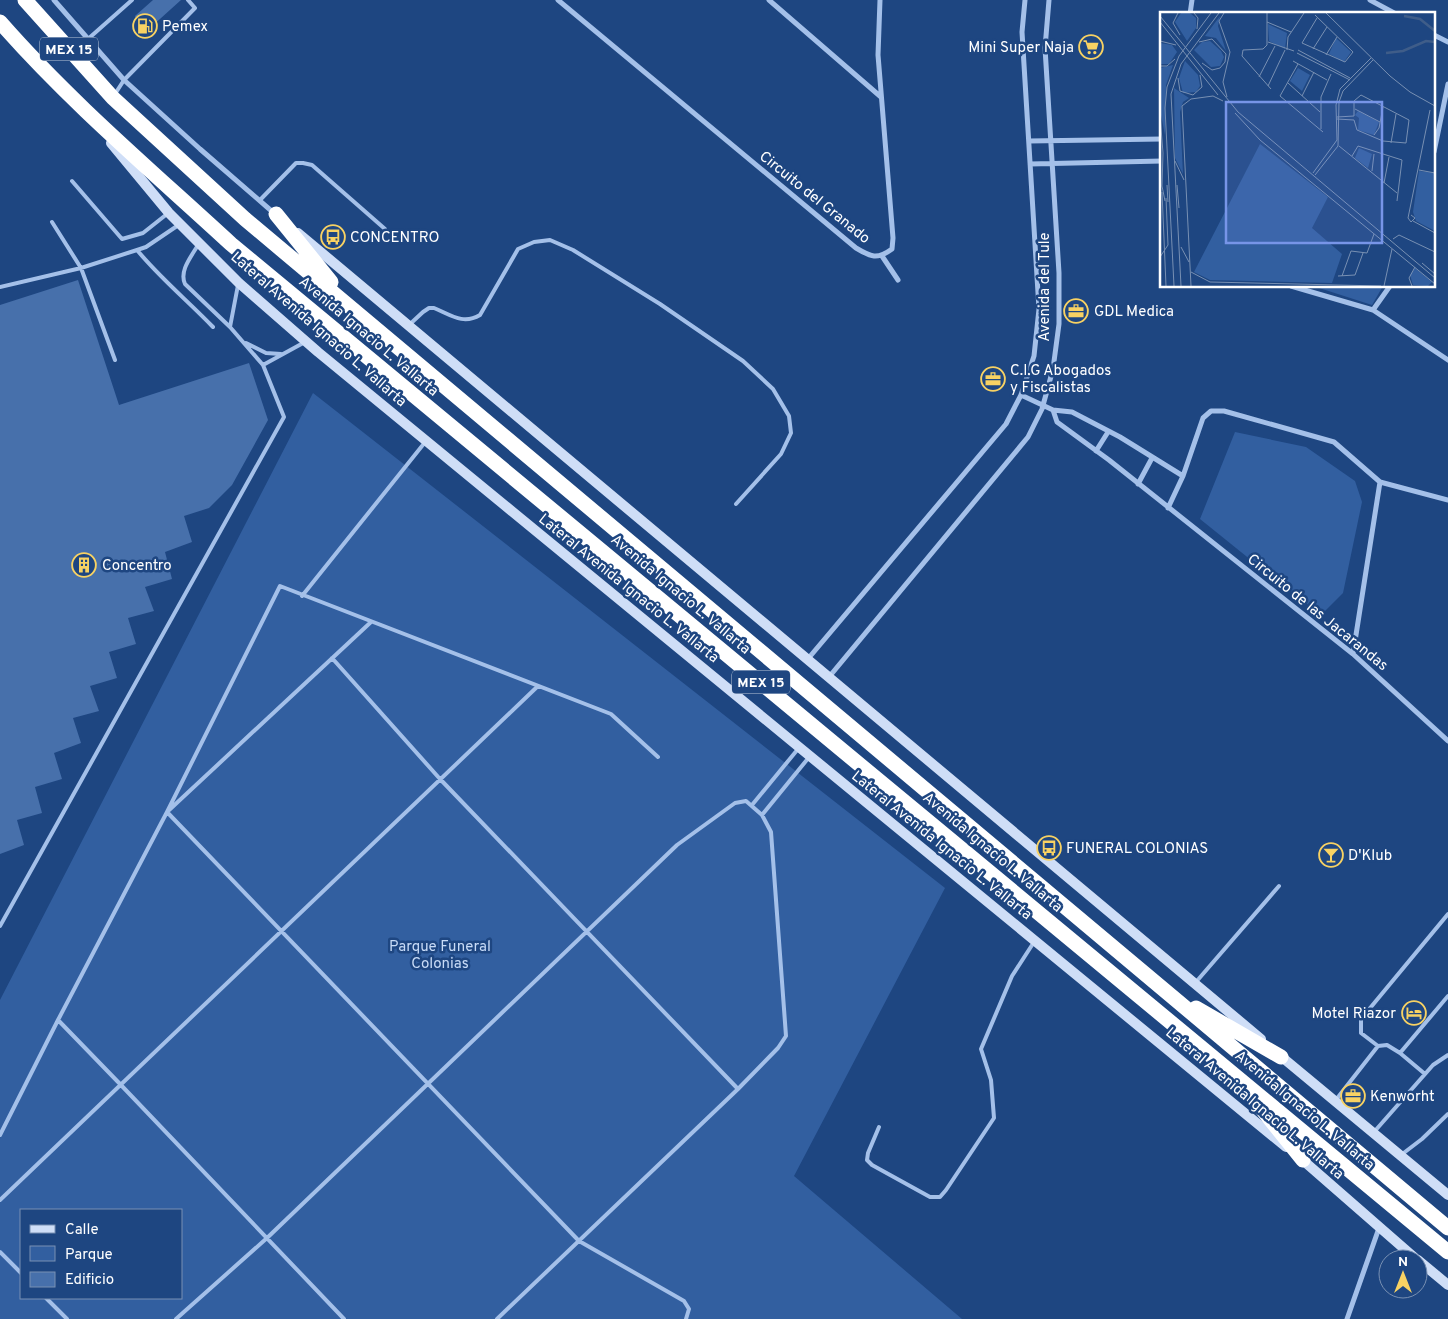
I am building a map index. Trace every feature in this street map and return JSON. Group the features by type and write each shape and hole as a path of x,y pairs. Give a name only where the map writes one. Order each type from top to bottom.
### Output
{"highway":[{"name":"Avenida Ignacio L. Vallarta","path":"26,0 112,98 245,219 1448,1228"},
{"name":"Avenida Ignacio L. Vallarta","path":"0,22 25,51 80,105 231,244 1448,1252"},
{"path":"276,214 354,310"},
{"path":"1162,989 1282,1057"},
{"path":"1233,1072 1303,1160"}],"street":[{"path":"54,0 124,80 200,149 828,678 1448,1195"},
{"name":"Circuito del Granado","path":"558,0 856,248 868,255 882,256 892,249 893,238 878,55 880,0"},
{"path":"769,0 881,97"},
{"name":"Avenida del Tule","path":"807,660 1006,424 1021,395 1034,356 1039,309 1022,32 1025,0"},
{"name":"Avenida del Tule","path":"828,678 1028,437 1043,406 1053,369 1059,324 1059,273 1045,48 1049,0"},
{"path":"1370,0 1392,12"},
{"path":"1436,36 1448,42"},
{"path":"1436,142 1448,84"},
{"name":"Lateral Avenida Ignacio L. Vallarta","path":"80,105 169,213 239,282 306,341 1303,1160 1404,1249"},
{"path":"1029,141 1160,139"},
{"path":"1030,164 1160,161"},
{"path":"882,256 898,280"},
{"path":"1298,288 1373,310 1448,360"},
{"path":"1373,310 1389,288"},
{"path":"1021,395 1053,410 1072,412 1183,476"},
{"name":"Circuito de las Jacarandas","path":"1053,410 1058,422 1353,654 1448,741"},
{"path":"1168,508 1183,476 1203,418 1212,411 1224,411 1334,442 1380,482 1448,500"},
{"path":"1096,451 1108,432"},
{"path":"1138,484 1152,458"},
{"path":"1353,654 1380,482"},
{"path":"1347,1319 1379,1228"},
{"name":"Lateral Avenida Ignacio L. Vallarta","path":"1428,1269 1448,1285"}],"lane":[{"path":"88,39 132,0"},
{"path":"112,98 124,80 195,8 188,0"},
{"path":"260,200 296,163 304,162 312,165 385,229"},
{"path":"72,181 122,239 143,234 169,213"},
{"path":"52,222 81,268 115,360"},
{"path":"0,287 81,268 137,250 181,224"},
{"path":"409,325 430,308 466,320 472,320 480,315 518,249 534,242 550,240 573,250 675,314 743,361 772,389 789,416 791,433 781,454 736,504"},
{"path":"0,926 284,417 263,365 230,327 185,284 182,278 199,242"},
{"path":"137,250 153,270 183,296 213,327"},
{"path":"230,327 239,282"},
{"path":"263,365 306,341"},
{"path":"244,342 266,353 285,353"},
{"path":"302,596 426,441"},
{"path":"0,1135 167,812 280,586 611,714 658,757"},
{"path":"167,812 371,622"},
{"path":"332,658 440,779 738,1089"},
{"path":"0,1200 538,686"},
{"path":"752,806 799,747"},
{"path":"762,815 810,756"},
{"path":"176,1319 267,1238 677,845 735,804 746,801 762,815 771,832 786,1036 778,1048 738,1089 497,1319"},
{"path":"167,812 578,1241 684,1301 689,1309 686,1319"},
{"path":"1195,984 1278,886"},
{"path":"1425,1074 1400,1053 1387,1045 1378,1046 1361,1033 1361,1019 1448,914"},
{"path":"878,1127 867,1160 872,1165 930,1197 940,1197 994,1118 991,1080 981,1049 1012,976 1035,941"},
{"path":"1400,1053 1448,996"},
{"path":"58,1020 344,1319"},
{"path":"1335,1100 1378,1046"},
{"path":"1373,1133 1433,1065 1448,1055"},
{"path":"1400,1155 1422,1139 1448,1114"},
{"path":"0,1252 20,1272"},
{"path":"47,1299 67,1319"}],"green space":[{"path":"1319,288 1382,288 1372,305"},
{"name":"Parque Funeral Colonias","path":"313,393 945,888 794,1176 962,1319 0,1319 0,1000"},
{"path":"1235,432 1306,447 1355,481 1362,502 1343,593 1323,613 1302,601 1200,519"}],"building":[{"name":"Pemex","path":"153,0 181,0 140,37 135,16"},
{"name":"Concentro","path":"78,280 119,405 249,363 268,420 232,485 209,508 184,516 192,542 165,552 172,579 145,587 154,611 128,618 136,644 109,652 117,678 90,686 99,711 73,718 81,743 54,753 62,779 35,787 42,813 17,820 24,845 0,854 0,305"}],"place":[{"name":"Pemex","path":"145,26"},
{"name":"Mini Super Naja","path":"1091,47"},
{"name":"CONCENTRO","path":"333,237"},
{"name":"GDL Medica","path":"1076,311"},
{"name":"C.I.G Abogados y Fiscalistas","path":"993,379"},
{"name":"Concentro","path":"84,565"},
{"name":"FUNERAL COLONIAS","path":"1049,848"},
{"name":"D'Klub","path":"1331,855"},
{"name":"Motel Riazor","path":"1414,1013"},
{"name":"Kenworht","path":"1353,1096"}]}
